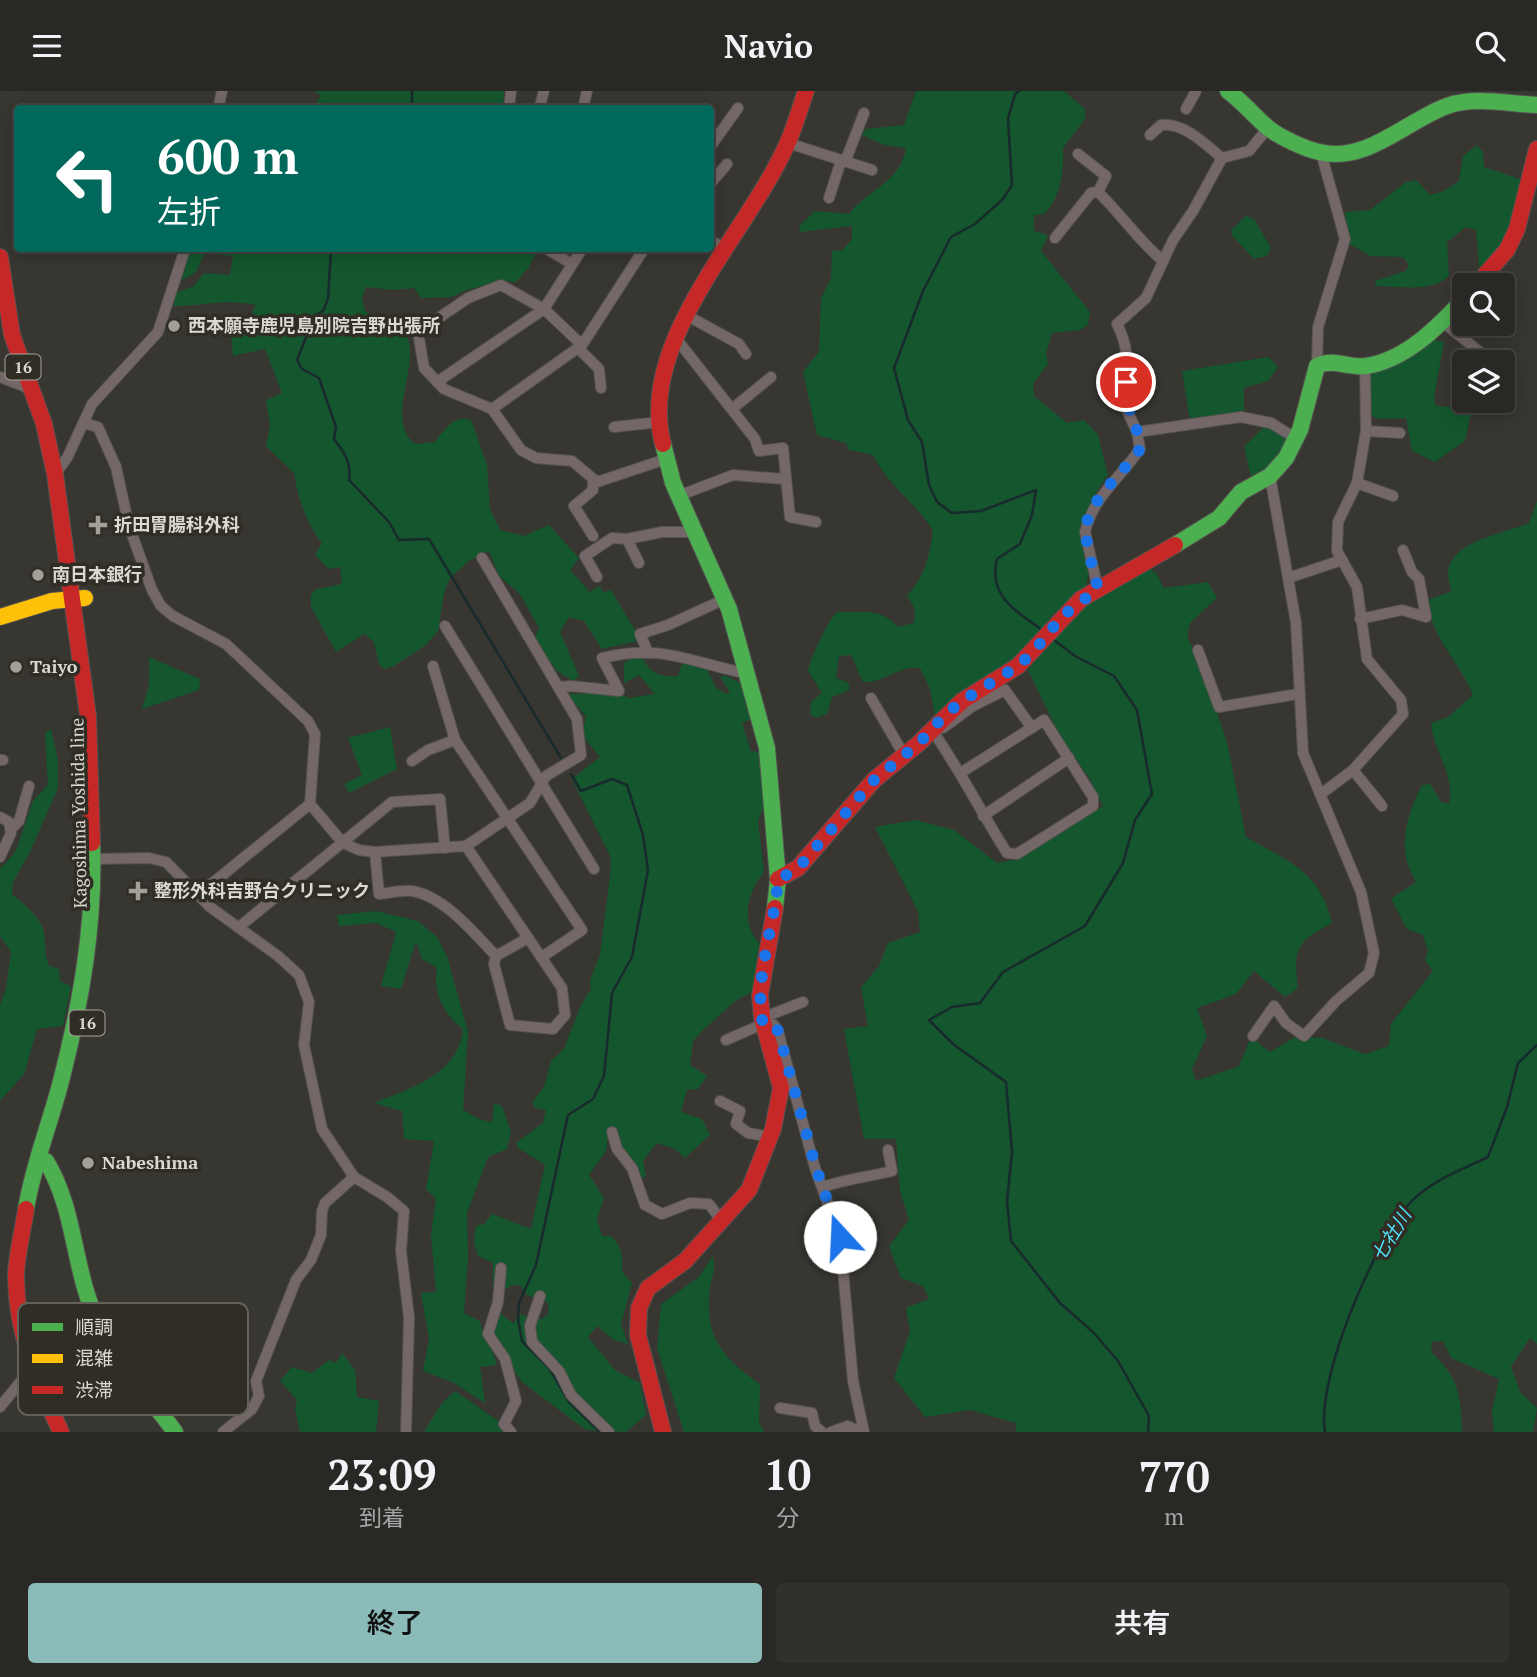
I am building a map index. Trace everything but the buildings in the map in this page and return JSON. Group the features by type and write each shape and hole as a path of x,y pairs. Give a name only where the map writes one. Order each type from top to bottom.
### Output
{"street":[{"path":"663,1432 638,1335 639,1308 649,1288 685,1261 749,1190 770,1137 781,1088 763,1021 761,985 775,912 778,880 767,748 749,674 725,599 678,496 666,459 660,422 663,373 675,337 686,315 788,143 806,91"},
{"path":"1186,109 1196,91"},
{"path":"1228,91 1248,104 1268,128 1321,153 1335,155 1363,149 1415,125 1438,109 1457,103 1537,105"},
{"path":"714,142 738,108"},
{"path":"829,198 841,161 847,157 864,113"},
{"path":"1150,135 1161,125 1172,125 1196,137 1222,159"},
{"path":"1098,589 1086,539 1087,524 1107,486 1140,449 1138,432 1125,403 1129,363 1126,342 1117,324 1146,298 1163,261 1222,159 1249,151 1268,128"},
{"path":"788,143 872,170"},
{"path":"1487,273 1507,250 1517,229 1537,149"},
{"path":"934,732 962,701 1018,666 1035,650 1062,616 1098,589 1219,518 1241,492 1270,476 1297,439 1317,366 1318,327 1345,239 1321,153"},
{"path":"1078,154 1106,176 1098,192"},
{"path":"714,179 727,164"},
{"path":"1098,192 1130,225 1138,240 1163,261"},
{"path":"1055,238 1091,193 1098,192"},
{"path":"714,243 727,249"},
{"path":"55,474 66,458 92,404 158,332 185,252"},
{"path":"552,252 572,264"},
{"path":"438,382 544,309 580,252"},
{"path":"492,409 580,347 641,252"},
{"name":"Kagoshima Yoshida line","path":"0,257 12,335 33,390 55,474 66,504 95,687 98,963 88,1019 33,1213 26,1276 29,1303"},
{"path":"601,388 598,369 544,309 501,285 468,298 418,332 424,368 444,390 492,409 521,450 536,458 572,461 597,482 666,459"},
{"path":"1317,366 1329,361 1365,366 1422,339 1452,312"},
{"path":"686,315 739,344 746,354"},
{"path":"1443,322 1477,350"},
{"path":"675,337 755,439 759,451 783,448 784,479 790,517 816,522"},
{"path":"1321,794 1353,770 1403,714 1401,700 1367,659 1357,587 1337,551 1338,522 1357,483 1366,431 1365,366"},
{"path":"0,377 33,390"},
{"path":"732,409 771,377"},
{"path":"1138,432 1188,427 1241,417 1272,423 1297,439"},
{"path":"83,422 98,427 116,467 129,526 152,590 161,606 173,616 226,644 308,721 314,734 310,804 343,843 375,852 466,846 530,803 546,776 581,755 577,719 482,558"},
{"path":"614,427 660,422"},
{"path":"1366,431 1400,433"},
{"path":"678,496 733,475 784,479"},
{"path":"1253,1036 1274,1006 1286,1023 1304,1036 1374,964 1365,904 1303,753 1296,623 1270,476"},
{"path":"593,479 593,489 574,506 593,536"},
{"path":"1357,483 1393,496"},
{"path":"597,577 585,556 612,538 695,532"},
{"path":"627,539 639,563"},
{"path":"1360,619 1402,610 1426,617 1419,579 1412,572 1403,550"},
{"path":"1288,578 1342,559"},
{"path":"0,617 52,601 80,598"},
{"path":"647,650 639,634 725,599"},
{"path":"445,626 539,784 594,869"},
{"path":"559,687 619,691 602,658 630,651 647,650 700,660 749,674"},
{"path":"1198,650 1219,707 1298,694"},
{"path":"433,666 455,740 582,930 542,957"},
{"path":"778,880 798,868 874,780 934,732 973,706 1005,690 1032,728"},
{"path":"872,698 904,755"},
{"path":"934,732 962,772 984,815 1007,853 1011,855 1017,854 1093,806 1093,797 1044,720 962,772"},
{"path":"412,761 428,750 455,740"},
{"path":"984,815 1069,758"},
{"path":"1353,770 1382,806"},
{"path":"0,857 11,828 19,821 29,786"},
{"path":"239,927 392,802 437,798 441,802 445,848"},
{"path":"199,894 310,804"},
{"path":"0,817 9,822 11,828"},
{"path":"466,846 562,988 565,1015 553,1029 510,1025 494,964 496,956 528,938"},
{"path":"375,852 379,894 413,891 454,912 496,956"},
{"path":"98,859 149,857 166,862 210,907 278,956 299,975 309,1002 304,1045 319,1117 333,1148 355,1177 404,1211 401,1251 410,1317 407,1432"},
{"name":"Kagoshima Yoshida line","path":"18,1303 18,1249 30,1184 78,1013 88,961 98,859"},
{"path":"726,1039 803,1002"},
{"path":"763,1021 774,1025 778,1031 840,1237 853,1381 863,1432"},
{"path":"720,1101 740,1111 736,1124 748,1133 770,1137"},
{"path":"612,1132 617,1149 632,1168 645,1205 662,1214 690,1203 709,1203 721,1220"},
{"path":"823,1187 851,1177 864,1178 892,1171 888,1150"},
{"path":"46,1161 59,1185 91,1303"},
{"path":"248,1412 259,1396 256,1381 296,1280 311,1260 321,1235 321,1211 326,1203 355,1177"},
{"path":"500,1268 498,1301 488,1334 505,1359 516,1401 504,1424 511,1432"},
{"path":"540,1296 530,1326 532,1342 559,1371 571,1395 609,1432"},
{"path":"0,1408 18,1385"},
{"path":"780,1408 812,1413 815,1426 822,1432"},
{"name":"Kagoshima Yoshida line","path":"54,1415 61,1432"},
{"name":"Kagoshima Yoshida line","path":"65,1415 74,1432"},
{"path":"163,1415 175,1432"},
{"path":"223,1432 244,1415"},
{"path":"831,1432 848,1426 863,1432"}],"green space":[{"path":"315,91 504,91 503,105 314,105 321,96"},
{"path":"916,91 1064,91 1085,109 1085,119 1063,148 1058,192 1044,214 1034,215 1034,231 1048,235 1041,251 1090,312 1088,325 1080,330 1052,333 1046,353 1048,364 1033,384 1034,396 1067,423 1084,420 1098,435 1108,475 1098,489 1081,530 1090,568 1085,588 1053,614 1030,646 941,714 935,715 930,689 920,668 905,669 878,680 863,682 851,655 839,656 836,678 849,683 849,690 832,697 827,714 816,718 810,714 811,702 822,693 808,671 829,623 837,612 863,612 884,616 898,627 914,623 915,609 907,596 925,566 933,531 886,475 873,455 849,450 846,443 817,435 803,372 819,352 821,298 831,278 832,251 843,250 852,239 852,226 800,232 799,226 815,211 849,214 898,169 906,148 884,145 862,135 866,129 904,125"},
{"path":"1477,145 1483,152 1484,167 1523,180 1510,226 1493,256 1484,267 1479,266 1476,230 1466,227 1447,242 1449,276 1442,281 1424,287 1376,286 1375,281 1406,271 1409,265 1403,257 1370,256 1348,243 1345,212 1370,210 1406,182 1416,180 1430,195 1444,191 1459,181 1463,156"},
{"path":"1246,216 1254,219 1271,248 1267,256 1254,259 1232,235 1231,230"},
{"path":"190,252 536,252 529,267 516,282 502,281 463,291 452,297 421,298 414,288 392,290 366,287 362,298 365,311 383,321 391,331 407,336 410,349 402,421 406,433 415,444 435,442 455,421 471,420 487,465 490,509 500,530 524,536 549,525 579,558 570,570 590,592 600,586 603,592 611,590 641,640 602,649 584,621 569,617 560,632 579,676 573,681 557,671 534,639 539,628 520,594 499,576 489,551 469,561 450,578 444,593 438,631 426,645 394,666 384,669 379,664 374,642 364,634 336,652 311,607 311,595 316,589 342,584 340,567 329,569 315,555 322,543 304,510 297,491 295,474 266,446 270,426 266,400 282,393 265,349 233,356 231,332 251,314 256,305 224,302 173,306 176,293 194,286 204,273 230,275 233,256 205,253 196,272 181,281"},
{"path":"1432,339 1444,342 1434,397 1436,406 1452,407 1452,413 1471,413 1465,441 1435,462 1412,451 1406,418 1377,419 1369,413 1367,369"},
{"path":"1268,357 1278,367 1268,381 1244,388 1244,413 1190,421 1182,371"},
{"path":"1267,424 1291,439 1275,463 1251,476 1244,447"},
{"path":"1537,501 1537,1344 1530,1338 1511,1366 1520,1392 1537,1408 1533,1432 1494,1432 1492,1412 1499,1379 1451,1358 1443,1341 1432,1342 1431,1352 1448,1370 1457,1388 1462,1432 1016,1432 1016,1423 970,1410 925,1417 894,1378 910,1331 906,1308 929,1299 923,1286 901,1278 889,1246 909,1220 900,1191 896,1139 864,1139 844,1029 868,1026 861,987 879,966 888,943 920,932 918,911 875,827 915,820 954,830 997,863 1018,859 1103,806 1091,781 1059,734 1028,670 1076,610 1147,568 1156,573 1164,588 1208,582 1217,598 1190,623 1187,636 1200,664 1227,742 1246,837 1289,861 1311,879 1327,905 1332,923 1311,936 1300,948 1296,964 1298,988 1285,997 1254,971 1236,994 1197,1008 1207,1036 1192,1069 1196,1081 1239,1066 1251,1037 1270,1052 1295,1037 1322,1038 1365,1054 1389,1046 1391,1024 1433,971 1425,960 1428,951 1423,935 1407,929 1391,899 1416,882 1406,857 1405,833 1422,785 1430,784 1441,802 1449,804 1447,774 1431,723 1448,717 1473,695 1434,626 1428,600 1452,591 1448,575 1451,562 1459,552 1485,538 1529,523"},
{"path":"640,654 647,665 660,675 678,676 684,659 704,663 716,688 726,694 730,692 720,677 726,676 743,684 752,719 742,723 751,751 759,752 765,804 758,821 764,872 753,889 748,907 749,926 759,943 752,992 735,1001 693,1041 690,1065 707,1076 698,1089 687,1090 681,1112 702,1119 710,1135 685,1158 675,1149 657,1143 643,1161 646,1176 638,1180 608,1137 606,1151 589,1175 604,1198 597,1219 602,1236 611,1236 618,1244 622,1256 622,1271 632,1283 621,1324 628,1344 614,1340 597,1326 588,1337 615,1370 640,1383 646,1415 626,1432 586,1430 522,1382 490,1333 496,1310 514,1324 518,1314 542,1319 549,1313 548,1303 527,1295 520,1285 513,1285 493,1296 493,1263 478,1256 474,1242 476,1226 484,1224 492,1214 531,1229 545,1165 518,1148 516,1143 543,1123 546,1110 535,1108 532,1103 544,1087 551,1061 564,1049 581,1005 591,989 590,980 600,955 611,858 572,779 600,757 582,735 586,716 566,694 619,693 629,698 655,694 639,675 624,683 624,663"},
{"path":"149,657 200,679 199,690 142,709 149,685"},
{"path":"390,727 397,769 349,793 344,784 362,775 348,738"},
{"path":"51,729 58,760 58,788 30,852 13,882 12,894 39,921 44,933 49,966 59,969 60,981 71,986 63,1026 37,1029 24,1074 0,1101 0,1005 6,989 11,952 0,936 0,869 16,851 33,801 48,785 45,733"},
{"path":"376,911 418,921 437,937 447,956 468,1032 463,1110 481,1120 492,1122 494,1103 502,1106 511,1132 507,1149 488,1157 467,1213 468,1259 464,1313 480,1321 497,1365 480,1367 485,1403 454,1383 423,1371 429,1339 421,1293 436,1292 431,1235 436,1199 426,1189 434,1141 404,1139 402,1111 374,1103 417,1085 442,1069 459,1045 463,1029 445,1010 438,995 437,968 422,959 416,941 401,989 381,986 396,932 376,923 339,926 337,915"},
{"path":"713,1256 709,1305 713,1333 735,1365 760,1384 759,1422 764,1432 684,1432 657,1348 661,1304 699,1277"},
{"path":"342,1353 355,1370 357,1397 379,1401 376,1432 300,1432 295,1409 297,1400 280,1381 292,1367 312,1373 329,1360 336,1363"},
{"path":"455,1391 503,1424 505,1432 424,1432 442,1403"}],"waterway":[{"path":"412,91 412,105"},
{"path":"1019,91 1015,94 1008,119 1012,185 1003,199 975,224 951,237 923,291 894,368 908,420 922,442 929,485 937,502 952,513 981,511 1036,490 1032,515 1020,544 997,559 995,572 996,583 1006,601 1042,630"},
{"path":"331,252 328,299 323,311 315,315 297,360 302,369 319,378 336,427 334,439 348,463 349,480 389,522 399,540 429,539 561,758"},
{"path":"1050,637 1075,656 1114,676 1137,710 1152,794 1135,820 1123,863 1085,926 1003,972 980,1003 952,1007 929,1020 953,1044 1006,1082 1012,1152 1007,1201 1011,1241 1060,1303 1093,1332 1118,1361 1149,1416 1148,1432"},
{"path":"571,774 581,791 612,779 627,785 643,835 648,870 632,957 612,993 604,1076 593,1099 568,1115 536,1265 519,1303 518,1319 522,1341 549,1368 569,1402 600,1432"},
{"name":"七社川","path":"1325,1432 1329,1380 1338,1347 1364,1280 1380,1249 1395,1222 1418,1195 1446,1177 1488,1157 1507,1107 1518,1063 1537,1045"}],"traffic: fast":[{"path":"1228,91 1278,135 1319,152 1336,154 1369,147 1432,113 1457,103 1480,101 1537,105"},
{"path":"1175,545 1219,518 1241,492 1270,476 1286,458 1300,430 1317,366 1329,363 1360,366 1381,363 1421,340 1452,312"},
{"path":"663,444 673,483 729,609 767,748 778,879 775,908"},
{"path":"26,1209 75,1022 89,933 92,843"},
{"path":"46,1161 63,1198 90,1303"},
{"path":"162,1415 175,1432"}],"traffic: slow":[{"path":"0,617 52,601 85,598"}],"traffic: jam":[{"path":"663,444 659,405 666,365 681,326 701,287 771,176 791,136 806,91"},
{"path":"1487,273 1507,250 1517,229 1537,149"},
{"path":"0,257 12,335 44,424 55,474 88,716 92,843"},
{"path":"778,879 798,868 874,780 918,744 962,701 1018,666 1081,599 1175,545"},
{"path":"663,1432 638,1335 639,1308 648,1288 685,1261 749,1190 773,1129 781,1088 762,1018 760,995 775,908"},
{"path":"18,1306 16,1270 26,1209"},
{"path":"53,1415 61,1432"}],"place":[{"name":"西本願寺鹿児島別院吉野出張所","path":"174,326"},
{"name":"折田胃腸科外科","path":"98,525"},
{"name":"南日本銀行","path":"38,575"},
{"name":"Taiyo","path":"16,667"},
{"name":"整形外科吉野台クリニック","path":"138,891"},
{"name":"Nabeshima","path":"88,1163"}],"route":[{"path":"840,1237 795,1099 793,1077 778,1031 774,1025 763,1024 761,985 775,912 778,880 798,868 874,780 918,744 945,715 962,701 1018,666 1035,650 1062,616 1098,589 1086,539 1087,524 1107,486 1140,449 1138,432 1125,403 1126,382"}]}
